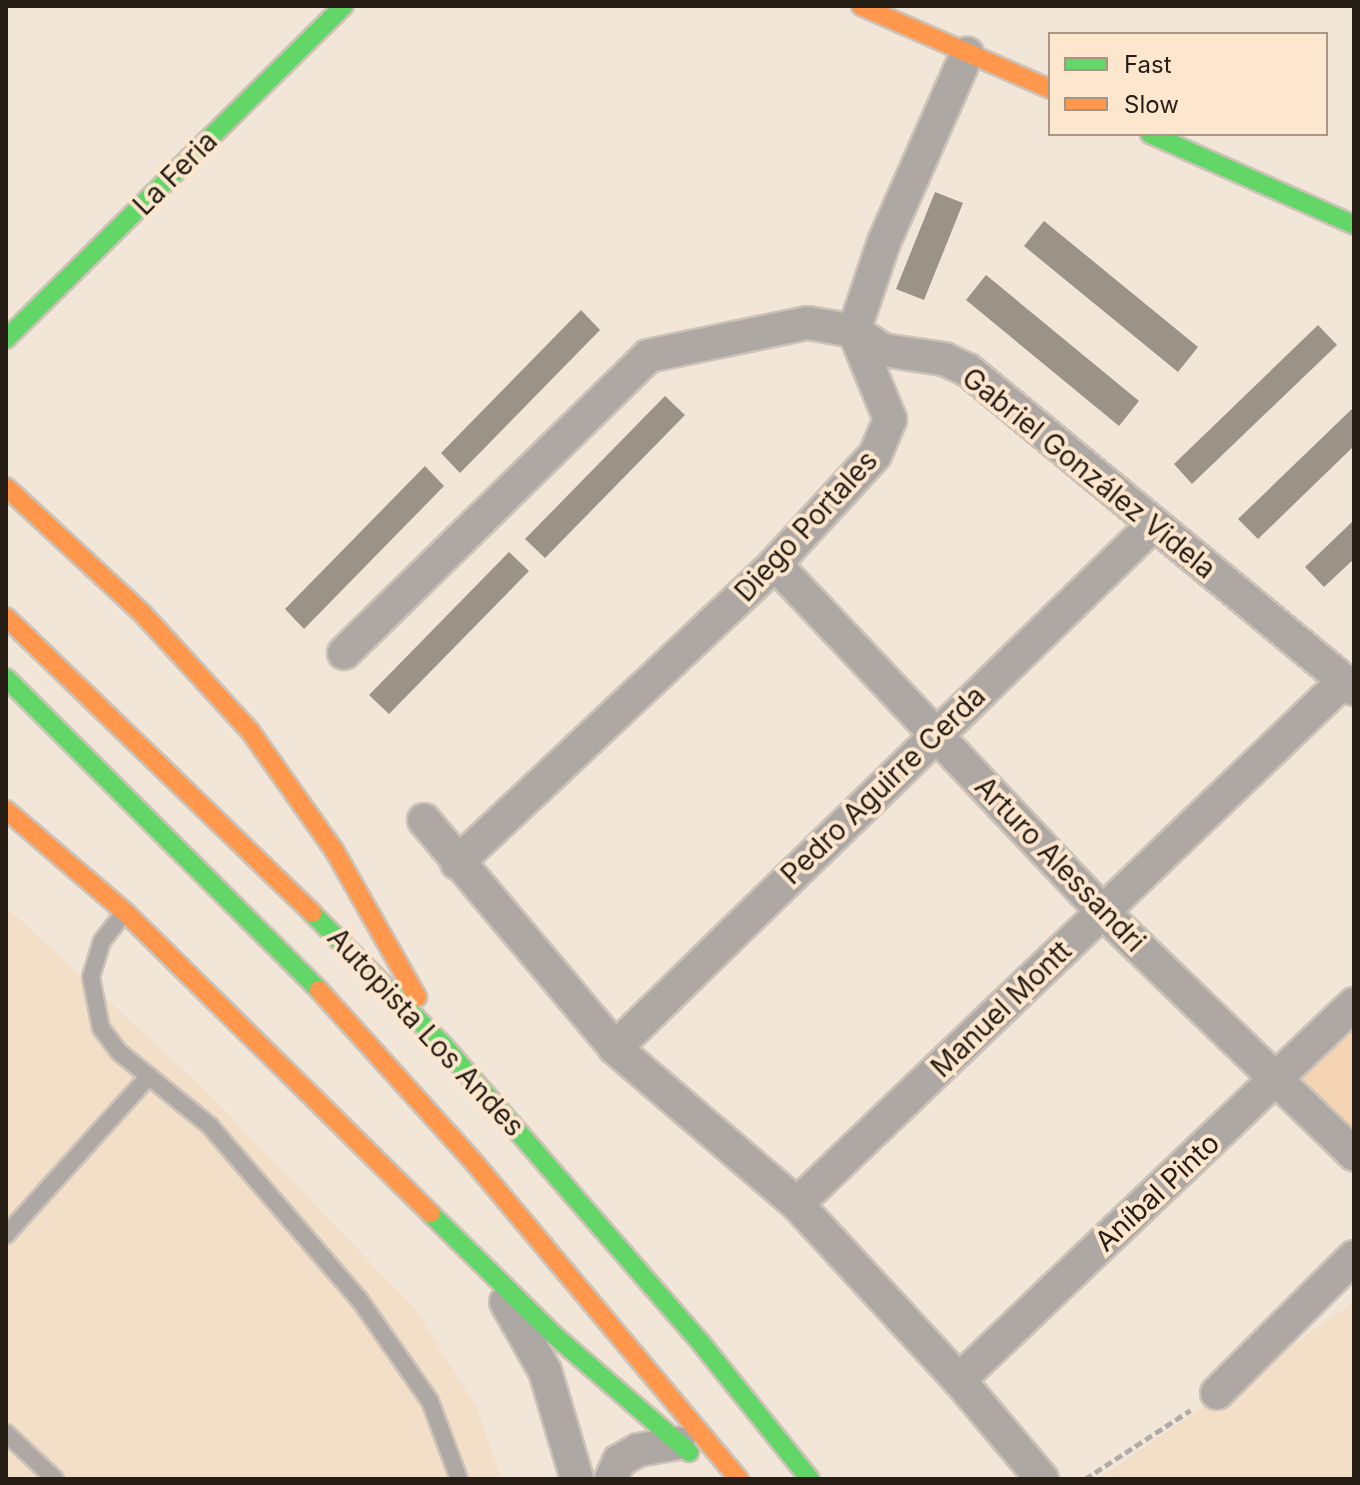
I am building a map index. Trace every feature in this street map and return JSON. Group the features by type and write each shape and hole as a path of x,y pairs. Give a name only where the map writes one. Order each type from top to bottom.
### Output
{"main road":[{"name":"La Feria","path":"6,339 344,6"},
{"path":"861,6 1048,88"},
{"path":"1155,136 1353,222"},
{"path":"6,487 142,613 250,731 334,850 443,1045"},
{"name":"Autopista Los Andes","path":"6,617 187,787 443,1045 611,1237 810,1479"},
{"name":"Autopista Los Andes","path":"6,678 276,942 472,1160 739,1479"},
{"path":"6,810 125,912 491,1274 720,1479"}],"street":[{"path":"854,331 884,242 967,54"},
{"name":"Gabriel González Videla","path":"344,653 648,356 808,323 854,331 883,350 944,359 968,370 1349,685"},
{"name":"Diego Portales","path":"457,863 775,564 875,455 887,436 890,419 854,331"},
{"name":"Pedro Aguirre Cerda","path":"615,1048 1153,525"},
{"name":"Arturo Alessandri","path":"775,564 1103,912 1354,1154"},
{"name":"Manuel Montt","path":"797,1204 1103,912 1349,685"},
{"path":"424,820 615,1048 797,1204 959,1380 1042,1479"},
{"name":"Aníbal Pinto","path":"959,1380 1354,1004"},
{"path":"1217,1393 1354,1257"},
{"path":"491,1274 545,1371 577,1479"},
{"path":"611,1479 619,1461 638,1450 678,1443"}],"lane":[{"path":"125,912 102,941 91,996 110,1040 210,1126 359,1299 430,1401 459,1479"},
{"path":"6,1235 149,1076"},
{"path":"6,1433 55,1479"}],"path":[{"path":"1085,1479 1217,1393"}],"shaded area":[{"path":"6,907 199,1084 415,1309 476,1406 502,1479 6,1479"},
{"path":"1354,1017 1354,1142 1291,1077"},
{"path":"1354,1302 1354,1479 1098,1479"}],"building":[{"path":"935,192 963,203 924,300 896,289"},
{"path":"1044,221 1198,347 1178,372 1024,246"},
{"path":"986,275 1139,401 1119,426 966,300"},
{"path":"581,310 600,330 460,473 441,453"},
{"path":"1318,325 1337,345 1192,484 1174,464"},
{"path":"665,396 685,415 545,558 525,539"},
{"path":"1354,407 1354,446 1258,539 1238,519"},
{"path":"425,466 444,486 304,629 285,609"},
{"path":"1354,520 1354,559 1324,587 1305,567"},
{"path":"509,552 529,571 389,714 369,695"}],"traffic: fast":[{"path":"6,339 344,6"},
{"path":"1154,136 1354,225"},
{"path":"6,678 319,990"},
{"path":"312,913 443,1045 701,1343 810,1479"},
{"path":"430,1213 554,1335 689,1452"}],"traffic: slow":[{"path":"861,6 1048,88"},
{"path":"6,487 142,613 250,731 334,850 417,997"},
{"path":"6,617 312,913"},
{"path":"6,810 125,912 430,1213"},
{"path":"319,990 472,1160 739,1479"}]}
